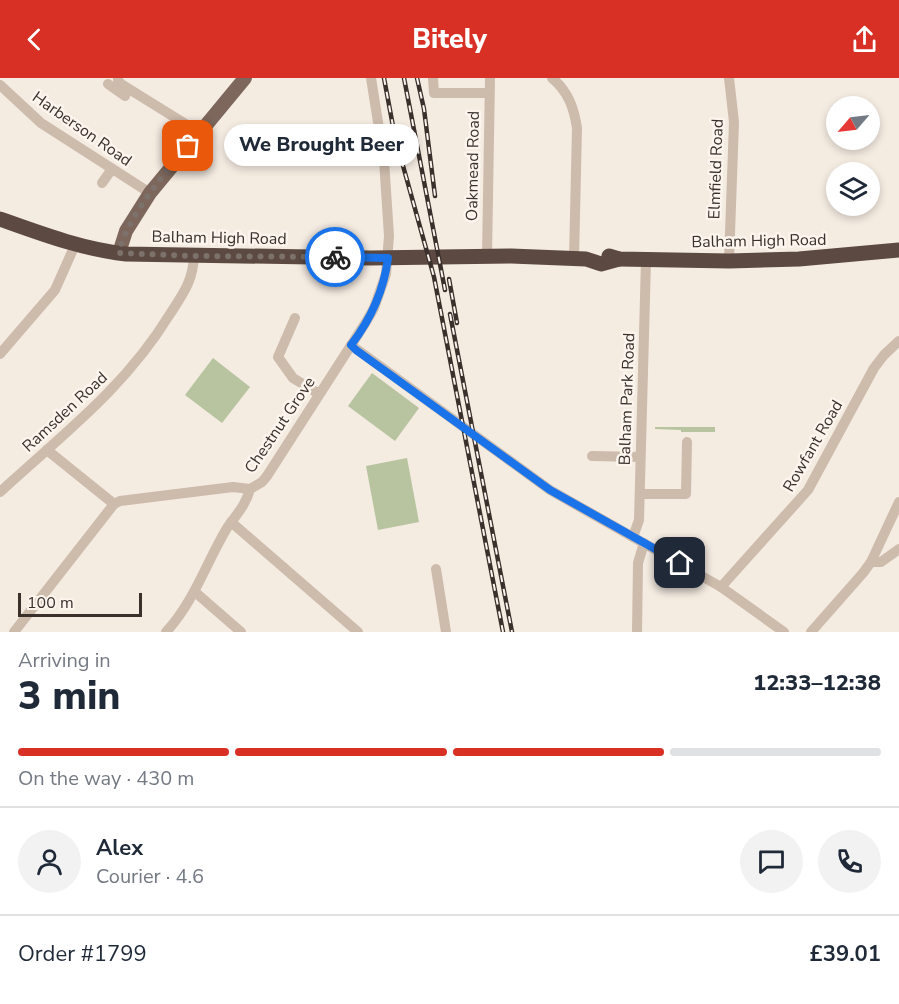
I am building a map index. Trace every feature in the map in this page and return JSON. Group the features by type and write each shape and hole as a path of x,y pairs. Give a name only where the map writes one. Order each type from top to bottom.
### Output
{"highway":[{"name":"Balham High Road","path":"0,219 75,245 119,253 194,256 388,258 487,255 580,259 601,264 619,259 729,261 813,258 899,250"}],"main road":[{"path":"119,253 126,231 150,193 245,78"}],"street":[{"name":"Chestnut Grove","path":"166,632 195,592 231,522 247,501 250,489 262,483 267,476 374,308 385,277 389,236 384,160 371,78"},
{"path":"433,78 434,93 489,93"},
{"name":"Oakmead Road","path":"487,255 490,78"},
{"path":"552,78 563,87 575,113 580,259"},
{"name":"Elmfield Road","path":"729,78 734,122 729,261"},
{"name":"Harberson Road","path":"0,85 41,123 150,193"},
{"path":"118,86 200,133"},
{"path":"102,183 112,169"},
{"path":"0,354 55,290 75,245"},
{"name":"Ramsden Road","path":"0,492 89,414 116,387 150,345 189,283 193,272 194,256"},
{"name":"Balham Park Road","path":"633,537 639,524 646,260"},
{"path":"295,318 278,357 293,378 319,394"},
{"name":"Rowfant Road","path":"721,587 808,490 874,368 899,341"},
{"path":"351,345 550,490 721,587 784,632"},
{"path":"640,494 686,494 687,442"},
{"path":"47,450 114,504"},
{"path":"592,456 640,457"},
{"path":"14,632 114,504 120,501 233,487 250,489"},
{"path":"811,632 871,562 899,502"},
{"path":"231,522 358,632"},
{"path":"637,632 639,557 644,543"},
{"path":"871,562 881,562 899,549"},
{"path":"436,568 446,632"},
{"path":"195,592 241,632"}],"green space":[{"path":"213,358 250,387 222,423 185,395"},
{"path":"372,373 419,408 395,441 348,406"},
{"path":"655,427 715,427 715,432 681,432 681,430 655,429"},
{"path":"407,458 419,522 378,530 366,466"}],"railway":[{"path":"384,78 395,137 434,277 503,632"},
{"path":"404,78 445,290"},
{"path":"417,78 424,109 435,196"},
{"path":"449,279 457,323"},
{"path":"450,314 512,632"}],"way so far":[{"path":"188,146 150,193 126,231 119,253 335,257"}],"place":[{"name":"We Brought Beer","path":"188,146"}],"route":[{"path":"335,257 388,258 385,277 374,308 351,345 356,350 550,490 680,563"}]}
